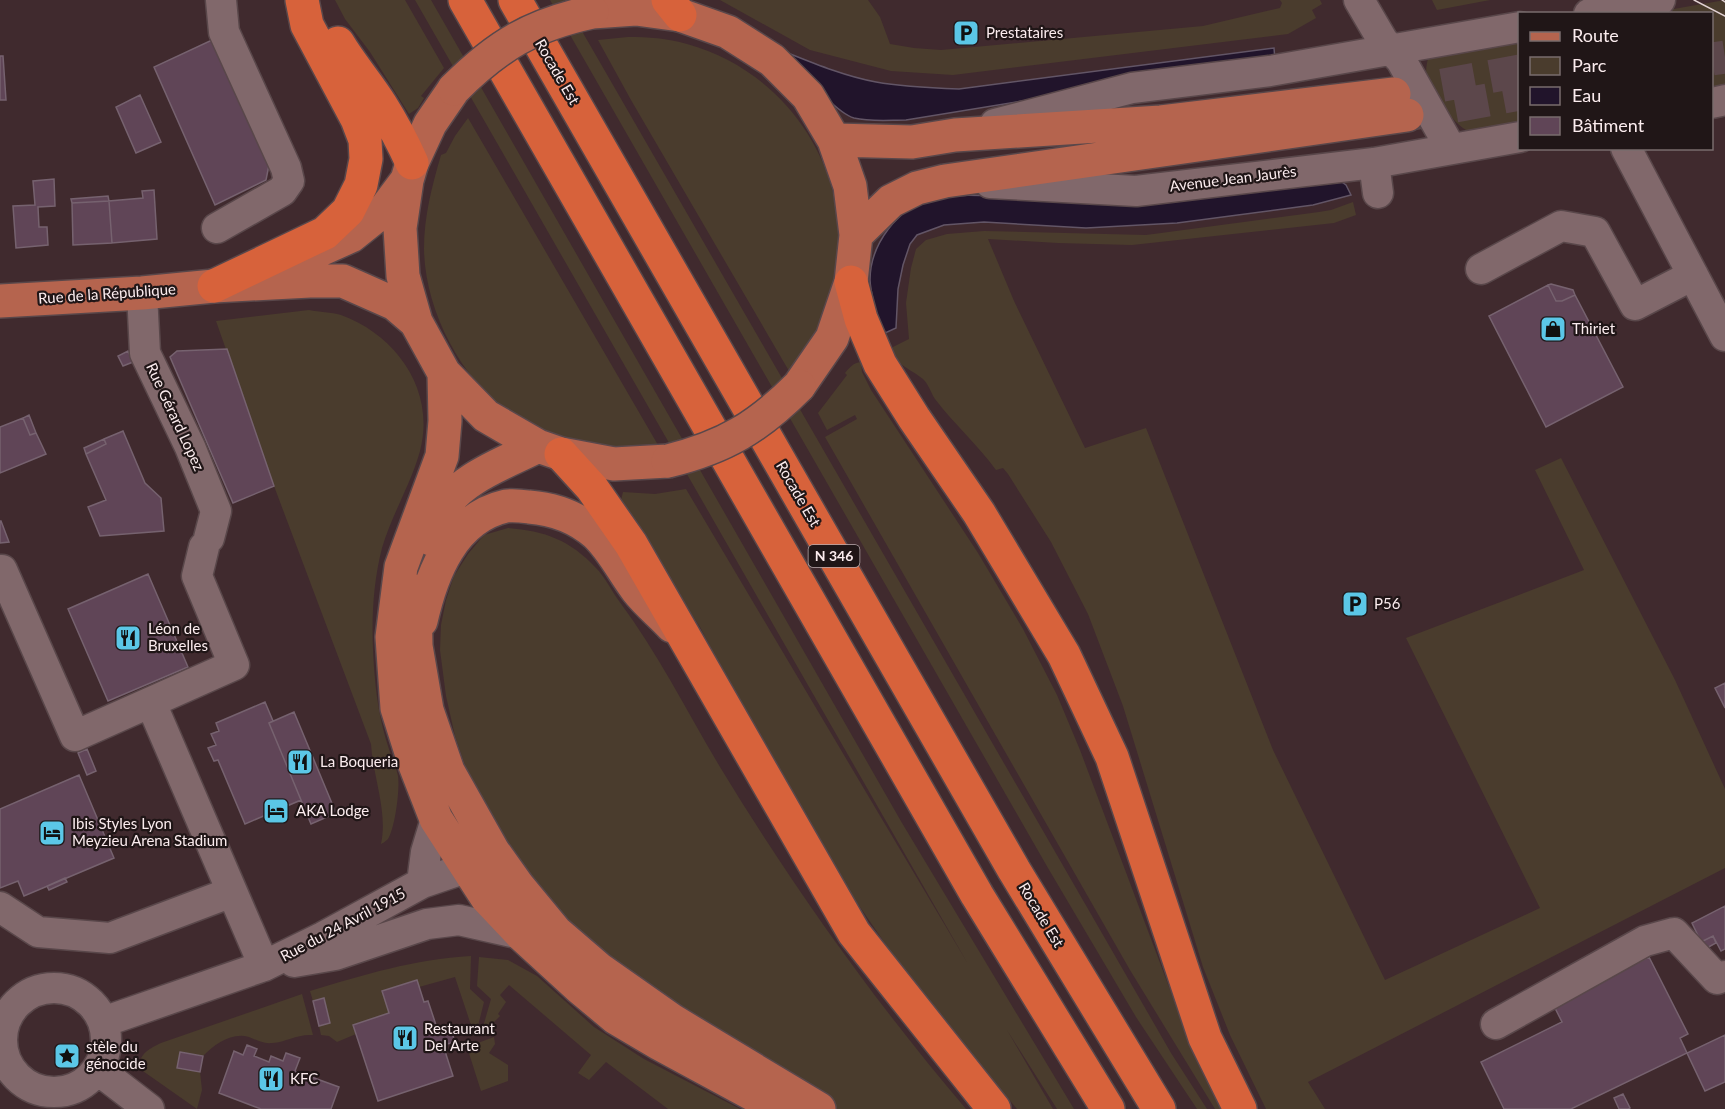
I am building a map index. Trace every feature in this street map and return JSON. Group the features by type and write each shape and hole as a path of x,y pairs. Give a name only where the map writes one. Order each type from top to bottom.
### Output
{"highway":[{"path":"214,286 325,233 348,211 361,185 366,159 364,140 357,119 307,25 302,0"},
{"path":"314,0 353,67 380,103 398,133 409,171"},
{"name":"N 346","path":"465,0 978,895 1108,1109"},
{"name":"Rocade Est","path":"515,0 1014,870 1160,1109"},
{"path":"851,282 861,319 880,364 979,513 1064,655 1112,757 1205,1038 1240,1109"},
{"path":"549,450 592,488 631,544 854,933 994,1109"}],"main road":[{"path":"674,7 728,32 772,60 808,96 834,140 850,186 856,236 851,282 832,338 799,386 753,427 698,453 668,461 614,464 549,450 486,416 444,373 416,322 403,276 400,228 409,171 430,124 454,89 477,66 503,46 531,30 561,19 592,12 674,7"},
{"name":"Avenue Jean Jaurès","path":"834,140 912,142 955,135 1400,104 945,181 917,188 891,201 856,236"},
{"name":"Rue de la République","path":"214,286 290,263 351,236 386,208 409,171"},
{"name":"Rue de la République","path":"0,299 142,293 214,286 310,281 343,282 395,304 416,322"},
{"path":"444,373 445,421 441,456 401,567 392,637 398,708 436,819 492,876 599,969 673,1021 819,1109"},
{"path":"549,450 492,468 463,486 442,510 415,580 416,646 427,710 448,771 492,876 521,934 615,1018 780,1109"},
{"path":"416,646 427,594 440,564 459,533 482,514 509,506 543,508 574,518 596,534 616,558 638,591 682,636"}],"street":[{"path":"217,228 282,191 289,181 286,168 224,32 221,0"},
{"path":"1359,0 1383,41 1401,60 1451,149"},
{"path":"1599,12 1660,0"},
{"name":"Avenue Jean Jaurès","path":"955,135 1132,88 1270,71 1518,27"},
{"name":"Avenue Jean Jaurès","path":"945,181 1136,191 1374,163 1518,137"},
{"path":"1627,150 1725,336"},
{"path":"1374,163 1378,193"},
{"path":"1481,269 1561,226 1595,232 1635,305 1693,275"},
{"name":"Rue Gérard Lopez","path":"142,293 145,353 190,447 216,511 197,576 234,665 151,703"},
{"path":"2,570 75,736 151,703 264,966"},
{"name":"Rue du 24 Avril 1915","path":"422,883 426,852 436,819"},
{"name":"Rue du 24 Avril 1915","path":"103,1022 264,966 422,883 492,876 482,906 459,921"},
{"path":"0,907 38,932 110,938 232,892"},
{"name":"Rue du 24 Avril 1915","path":"264,966 335,955 427,924 459,921 521,934"},
{"path":"1496,1024 1645,941 1674,933 1717,979 1725,976"},
{"path":"51,988 68,990 83,996 95,1007 103,1022 106,1038 104,1054 97,1069 86,1081 71,1089 55,1092 39,1089 24,1082 2,1056 5,1009 35,991 51,988"},
{"path":"97,1069 149,1109"}],"green space":[{"path":"335,0 405,0 444,68 421,96 424,98 418,108 409,114 370,52 345,19"},
{"path":"415,0 431,0 902,823 1074,1109 1057,1109 1007,1030 1053,1109 1017,1109 917,990 827,859 769,759 700,627 620,504 623,492 655,494 686,489 968,964"},
{"path":"550,0 564,0 1171,1053 1207,1109 1197,1109 1136,1017 1048,868"},
{"path":"720,0 868,0 880,17 890,44 941,50 1203,26 1280,8 1282,3 1280,0 1320,0 1322,4 1312,10 1316,18 1288,34 953,75 891,71 810,50"},
{"path":"1432,0 1490,0 1437,10"},
{"path":"1725,0 1725,90 1713,93 1713,12 1656,12"},
{"path":"1518,35 1518,128 1484,134 1473,133 1459,125 1446,110 1430,84 1426,74 1428,58"},
{"path":"628,37 658,38 680,42 714,53 738,66 782,100 814,145 826,170 836,206 840,234 840,261 818,335 805,348 789,371 598,40"},
{"path":"468,118 658,445 613,448 550,435 524,423 500,406 460,361 445,334 434,306 427,277 424,237 429,201 441,155 446,153"},
{"path":"1353,202 1356,215 1334,223 1132,245 988,239 1014,301 1085,448 1146,428 1273,750 1385,980 1540,908 1406,638 1584,570 1535,470 1561,458 1675,680 1725,789 1725,868 1308,1082 1325,1109 1266,1109 1230,1035 1203,967 1123,706 1088,614 1051,542 1008,474 1003,468 996,470 942,408 923,379 899,362 893,347 909,339 906,303 911,268 916,249 926,240 947,234 984,231 1146,235 1319,212"},
{"path":"309,310 341,315 379,336 407,368 417,386 422,407 423,428 420,451 382,548 374,597 373,646 377,696 383,729 398,782 391,834 381,844 383,820 371,744 274,486 216,321"},
{"path":"861,362 862,372 871,390 978,553 1023,629 1057,695 1080,750 1198,1064 1221,1109 1215,1109 1130,970 825,437 857,419 855,415 827,430 818,413 847,375 845,373 854,364"},
{"path":"508,528 534,532 556,539 576,550 599,572 647,641 720,767 806,900 899,1027 966,1109 837,1109 684,1015 594,948 532,884 470,780 455,736 446,696 440,650 441,625 454,576 484,535"},
{"path":"471,956 470,989 484,1002 477,1030 473,1031 455,977 419,987 416,980 382,991 389,1013 353,1025 356,1034 337,1042 329,1036 321,1035 319,1026 329,1023 324,999 313,1001 310,991 409,964"},
{"path":"479,957 508,960 537,976 594,1027 644,1059 740,1109 668,1109 606,1062 589,1080 578,1073 591,1055 509,985 500,995 506,1002 498,1014 500,1016 490,1026 483,1027 491,999 477,986"},
{"path":"302,994 313,1035 269,1043 236,1036 218,1043 203,1056 180,1052 177,1068 200,1072 202,1090 197,1109 140,1069 143,1056 161,1043"},
{"path":"494,1037 495,1044 489,1053 508,1065 508,1081 481,1091 467,1047"}],"water":[{"path":"1274,48 1275,60 906,120 860,119 846,114 827,99 783,51 829,69 886,84 959,89"},
{"path":"1336,178 1346,185 1351,195 1313,205 1177,223 1086,228 984,222 944,225 917,235 910,244 898,289 896,328 883,334 871,287 871,267 888,229 898,218 920,203 952,196 1011,197"}],"building":[{"path":"212,40 269,165 266,180 215,205 154,67"},
{"path":"0,56 3,56 6,100 0,100"},
{"path":"140,95 161,142 136,153 116,107"},
{"path":"54,179 55,206 38,207 39,227 47,227 48,245 16,248 13,206 35,205 33,181"},
{"path":"154,190 157,239 112,243 109,201 143,198 142,191"},
{"path":"108,196 109,201 72,203 71,199"},
{"path":"109,201 112,243 73,245 72,203"},
{"path":"1548,285 1573,290 1575,295 1562,301 1556,301"},
{"path":"1548,285 1556,301 1562,301 1575,295 1623,387 1546,427 1489,316"},
{"path":"227,349 274,486 233,503 170,357 177,351"},
{"path":"128,351 133,362 123,366 118,356"},
{"path":"29,415 36,433 30,435 23,418"},
{"path":"23,418 30,435 36,433 46,454 0,473 0,427"},
{"path":"123,431 145,483 161,498 164,531 100,536 88,507 106,500 86,454 106,444 104,439"},
{"path":"104,439 106,444 86,454 84,448"},
{"path":"1,521 9,542 0,543"},
{"name":"Léon de Bruxelles","path":"148,574 188,667 108,701 68,609"},
{"path":"1725,683 1725,708 1715,688"},
{"path":"265,702 273,721 269,723 301,800 245,824 218,760 214,761 208,748 216,745 211,734 219,731 216,723"},
{"name":"La Boqueria","path":"294,712 336,813 311,824 269,723"},
{"path":"87,749 96,771 87,775 78,753"},
{"name":"Ibis Styles Lyon Meyzieu Arena Stadium","path":"79,775 114,858 24,896 18,881 0,888 0,809"},
{"path":"65,878 67,882 49,890 47,886"},
{"path":"1725,906 1725,949 1721,951 1713,936 1701,942 1692,923"},
{"path":"1713,936 1716,943 1705,949 1701,942"},
{"path":"1649,957 1688,1034 1680,1038 1687,1053 1571,1109 1504,1109 1481,1062 1562,1022 1553,1004"},
{"name":"Restaurant Del Arte","path":"417,980 424,1002 428,1001 438,1031 450,1027 455,1042 443,1045 453,1076 378,1101 353,1025 389,1013 382,991"},
{"path":"324,998 330,1023 319,1026 313,1001"},
{"path":"1725,1035 1725,1082 1705,1091 1687,1053"},
{"name":"KFC","path":"247,1045 257,1049 254,1056 269,1062 271,1056 283,1061 286,1053 300,1058 295,1071 339,1087 331,1109 261,1109 219,1093 234,1051 243,1055"},
{"path":"180,1052 203,1056 200,1072 177,1068"},
{"path":"1623,1094 1630,1108 1628,1109 1619,1109 1614,1098"}],"tunnel":[{"path":"1713,59 1725,57"},
{"path":"1394,94 1518,71"},
{"path":"1407,115 1518,94"}],"tram line":[{"path":"1694,0 1725,16"}],"place":[{"name":"Prestataires","path":"966,33"},
{"name":"Thiriet","path":"1553,329"},
{"name":"P56","path":"1355,604"},
{"name":"Léon de Bruxelles","path":"128,638"},
{"name":"La Boqueria","path":"300,762"},
{"name":"AKA Lodge","path":"276,811"},
{"name":"Ibis Styles Lyon Meyzieu Arena Stadium","path":"52,833"},
{"name":"Restaurant Del Arte","path":"405,1038"},
{"name":"stèle du génocide","path":"67,1056"},
{"name":"KFC","path":"271,1079"}]}
